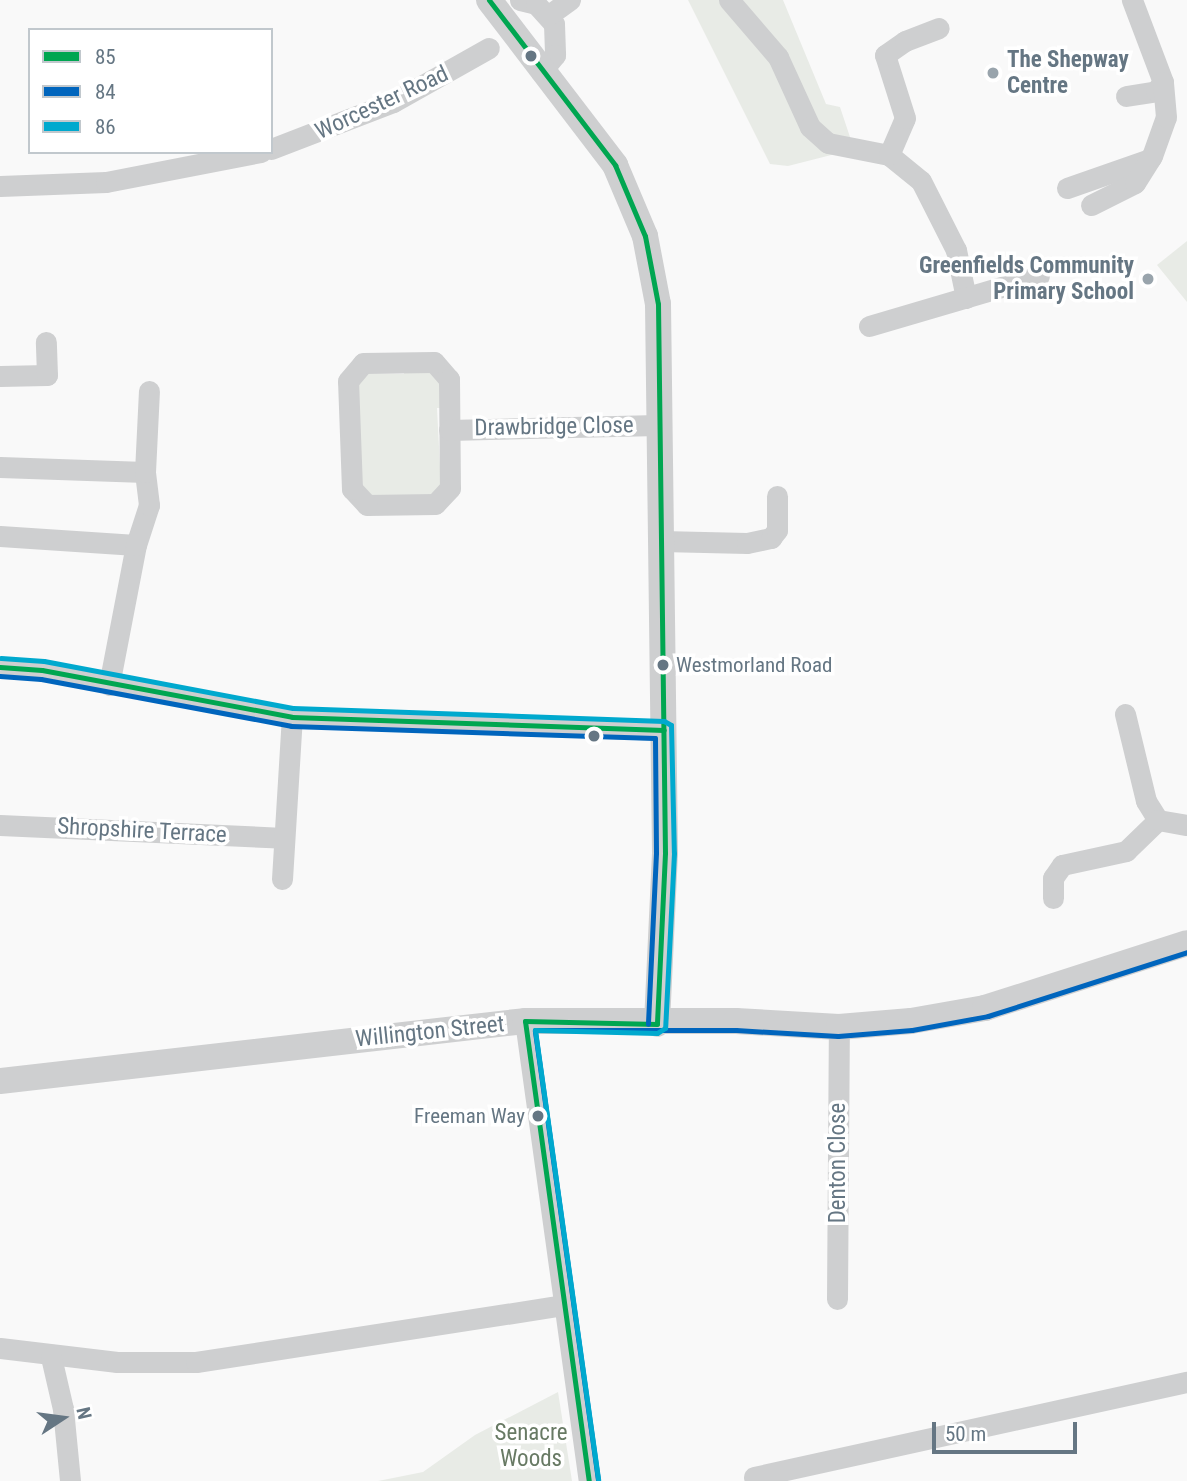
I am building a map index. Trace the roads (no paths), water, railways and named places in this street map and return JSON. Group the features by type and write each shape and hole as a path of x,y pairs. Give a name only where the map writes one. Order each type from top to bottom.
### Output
{"street":[{"path":"549,15 570,0"},
{"path":"729,0 778,57 810,127 828,143 889,155 921,181 956,250 966,298"},
{"path":"1091,205 1135,183 1150,159 1166,117 1163,82 1132,0"},
{"path":"505,2 536,4 549,15 557,45 541,72"},
{"path":"505,2 541,72 615,165 645,236 658,304 665,853 657,1024"},
{"path":"889,155 905,118 885,55 905,41 939,28"},
{"name":"Worcester Road","path":"273,148 393,102 489,48"},
{"path":"1126,96 1156,91 1163,82"},
{"path":"0,186 106,182 251,154"},
{"path":"1067,188 1150,159"},
{"path":"869,326 1040,276"},
{"path":"0,376 47,375 46,342"},
{"name":"Drawbridge Close","path":"434,362 449,379 449,430 450,488 444,498 436,503 367,505 357,499 352,489 348,381 354,370 363,363 434,362"},
{"path":"109,685 136,545 149,505 145,472 149,391"},
{"name":"Drawbridge Close","path":"449,430 659,425"},
{"path":"0,467 145,472"},
{"path":"661,541 747,543 771,538 777,530 777,496"},
{"path":"0,536 136,545"},
{"path":"0,667 292,717 664,730"},
{"path":"1125,714 1146,801 1158,820 1187,825"},
{"path":"282,879 292,717"},
{"path":"1053,898 1053,878 1062,865 1126,851 1158,820"},
{"name":"Shropshire Terrace","path":"0,825 285,838"},
{"name":"Willington Street","path":"0,1081 525,1021 657,1024 736,1021 839,1027 911,1021 985,1008 1187,943"},
{"path":"525,1021 589,1481"},
{"name":"Denton Close","path":"837,1299 839,1027"},
{"path":"0,1348 51,1357 196,1362 564,1305"},
{"path":"51,1357 63,1409 69,1481"},
{"path":"754,1477 1187,1382"}],"place":[{"name":"The Shepway Centre","path":"993,73"},
{"name":"Greenfields Community Primary School","path":"1148,279"},
{"name":"Westmorland Road","path":"663,665"},
{"name":"Freeman Way","path":"538,1116"}],"park label":[{"name":"Senacre Woods","path":"531,1446"}]}
